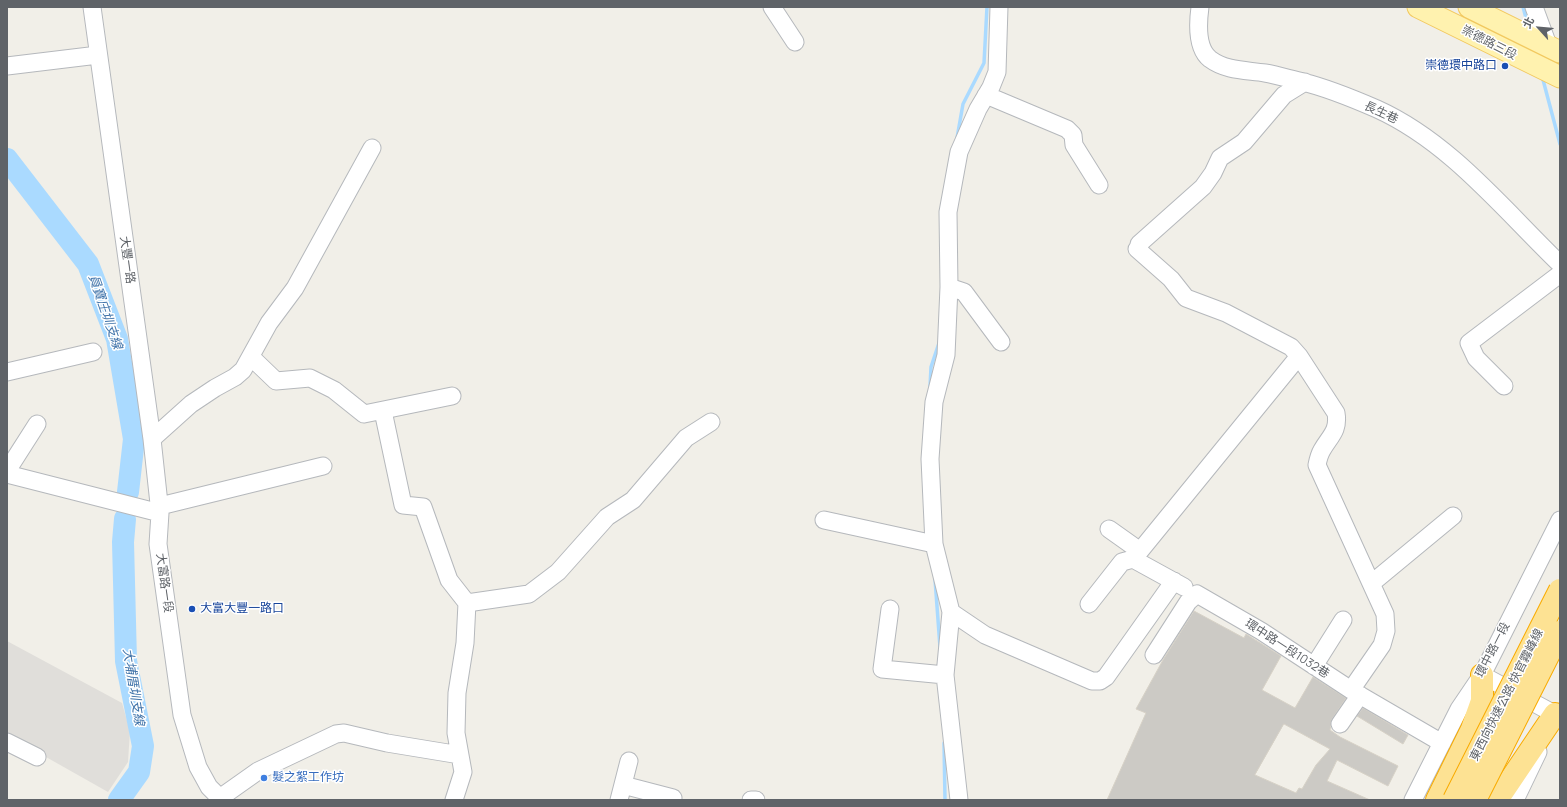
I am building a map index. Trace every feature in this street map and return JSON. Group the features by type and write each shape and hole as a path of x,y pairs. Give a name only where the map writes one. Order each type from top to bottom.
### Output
{"highway":[{"name":"東西向快速公路 快官霧峰線","path":"1444,796 1560,590"},
{"name":"東西向快速公路 快官霧峰線","path":"1475,800 1560,632"},
{"path":"1444,796 1482,701 1482,675"},
{"path":"1496,800 1558,711"}],"main road":[{"name":"崇德路三段","path":"1418,7 1546,71"},
{"name":"崇德路三段","path":"1469,7 1543,43"}],"street":[{"name":"大豐一路","path":"92,7 152,439 160,510"},
{"path":"772,7 795,42"},
{"path":"959,800 945,675 951,612 934,544 930,459 934,402 946,355 949,287 948,212 959,152 978,109 997,72 999,7"},
{"name":"長生巷","path":"1200,7 1198,23 1201,42 1209,58 1230,69 1266,73 1305,82 1376,109 1410,126 1434,142 1492,196 1560,264"},
{"path":"1534,7 1543,43"},
{"path":"7,66 98,55"},
{"path":"1305,82 1284,95 1244,142 1220,158 1213,173 1203,187 1138,246 1171,279 1186,298 1226,313 1291,347 1299,356 1336,413 1336,429 1321,452 1317,465 1385,614 1386,631 1382,645 1340,724"},
{"path":"986,95 1067,129 1073,135 1074,145 1099,185"},
{"path":"152,439 191,404 235,377 251,357 269,323 295,288 372,148"},
{"path":"1504,386 1476,358 1470,343 1560,274"},
{"path":"949,287 964,292 1001,342"},
{"path":"7,372 93,352"},
{"path":"1109,529 1140,550 1299,356"},
{"path":"251,357 276,381 310,378 334,390 364,414 383,412 452,396"},
{"path":"383,412 403,505 423,507 449,580 466,603 465,643 457,693 456,734 462,772 454,800"},
{"path":"466,603 529,594 558,572 607,516 633,500 686,438 711,422"},
{"path":"7,471 37,424"},
{"path":"7,474 160,510 323,466"},
{"name":"大富路一段","path":"160,510 158,544 182,715 198,767 209,787 220,799"},
{"path":"1372,583 1453,516"},
{"path":"824,520 934,544"},
{"name":"環中路一段","path":"1413,800 1468,694 1482,675 1560,520"},
{"name":"環中路一段1032巷","path":"1089,604 1122,562 1133,559 1255,627 1356,693 1442,743"},
{"path":"951,612 985,635 1092,681 1100,681 1106,677 1174,581"},
{"path":"1154,656 1188,602 1197,594"},
{"path":"890,609 882,669 945,675"},
{"path":"1314,666 1343,620"},
{"path":"1482,675 1558,711 1515,800"},
{"path":"220,799 258,771 336,734 344,733 387,743 460,755"},
{"path":"7,742 37,757"},
{"path":"629,761 621,792 673,798"}],"shaded area":[{"path":"7,641 122,703 130,731 128,762 108,792 7,735"}],"building":[{"path":"1194,611 1244,638 1246,634 1281,656 1262,690 1295,708 1313,677 1346,698 1332,719 1330,730 1340,737 1398,766 1388,786 1337,760 1327,781 1370,800 1107,800 1146,713 1136,709 1163,660","holes":["1284,724 1330,749 1316,765 1302,789 1299,788 1296,793 1255,775"]},
{"path":"1363,708 1408,735 1403,744 1357,716"}],"waterway":[{"path":"957,138 963,104 984,63 987,7"},
{"path":"1523,7 1529,29"},
{"path":"1542,76 1560,144"},
{"name":"員寶庄圳支線","path":"7,159 88,264 117,339 134,439 128,492"},
{"path":"930,387 931,367 939,343"},
{"name":"大埔厝圳支線","path":"119,800 139,772 143,746 126,661 123,542 125,519"},
{"path":"935,579 940,647"},
{"path":"944,743 945,800"}],"place":[{"name":"崇德環中路口","path":"1505,66"},
{"name":"大富大豐一路口","path":"192,609"},
{"name":"髮之絮工作坊","path":"264,778"}]}
